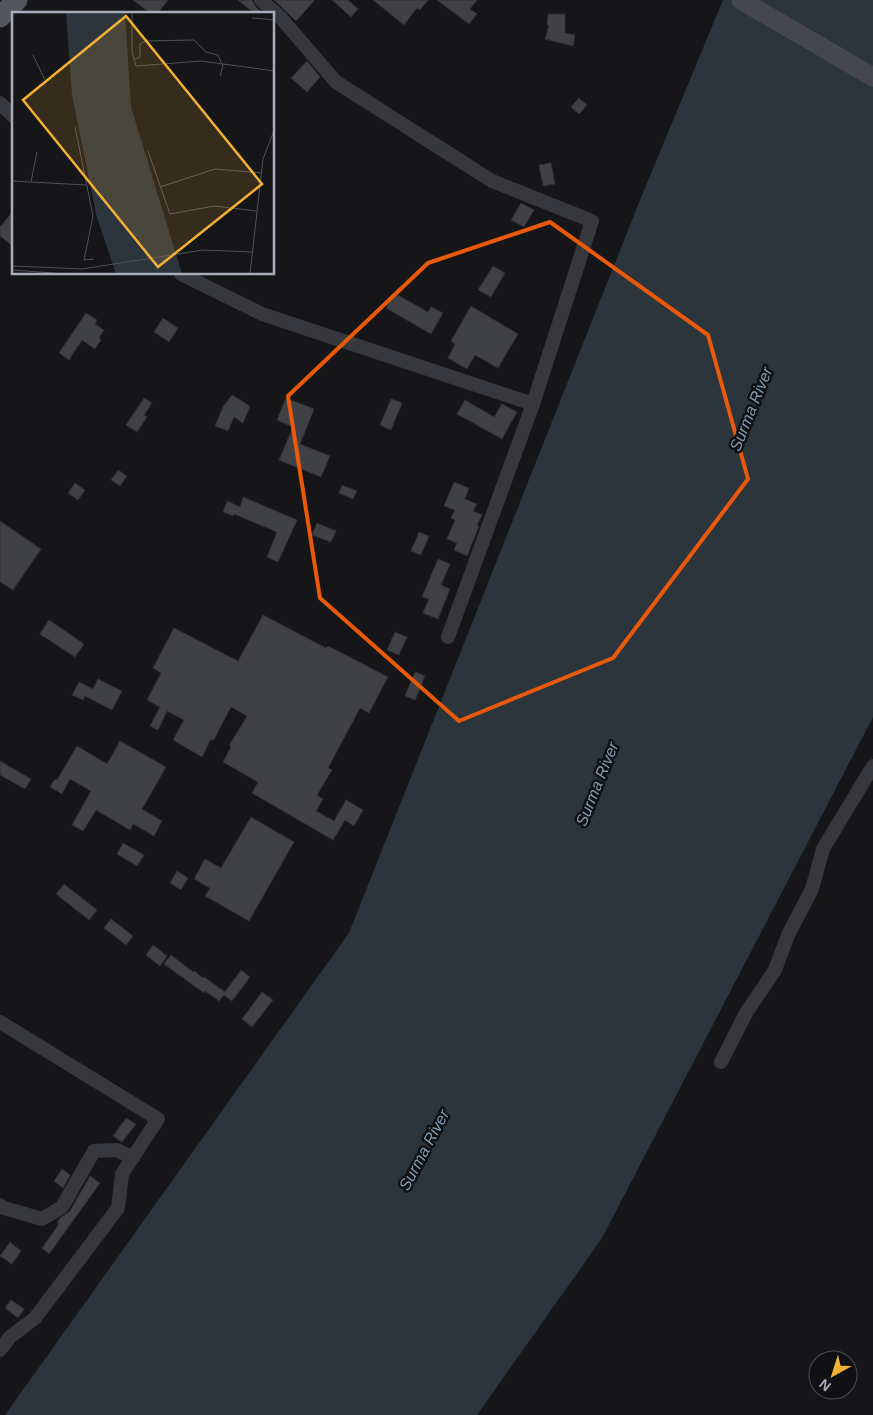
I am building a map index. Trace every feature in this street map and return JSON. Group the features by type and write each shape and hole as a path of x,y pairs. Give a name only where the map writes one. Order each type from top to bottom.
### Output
{"main road":[{"path":"0,17 17,0"},
{"path":"741,0 873,77"}],"street":[{"path":"261,0 282,18 336,82 492,181 592,221 533,404 448,636"},
{"path":"0,103 12,115"},
{"path":"183,275 262,314 533,404"},
{"path":"720,1062 746,1013 776,970 788,935 812,889 823,849 873,766"},
{"path":"0,1022 158,1119 122,1174 118,1208 35,1318 10,1337 0,1350"},
{"path":"0,1205 4,1208 42,1219 62,1207 94,1151 117,1150 133,1158"}],"highlighted area":[{"path":"550,222 708,335 748,479 613,658 459,721 320,598 288,396 428,263"}],"water":[{"name":"Surma River","path":"723,0 873,0 873,717 602,1238 477,1415 5,1415 349,933 640,200"}],"building":[{"path":"133,0 168,0 159,12 148,12"},
{"path":"238,0 252,0 261,12 253,12"},
{"path":"274,0 315,0 296,21"},
{"path":"332,0 348,0 358,9 351,17"},
{"path":"373,0 428,0 420,10 417,8 404,25"},
{"path":"437,0 477,0 470,9 477,14 469,24"},
{"path":"548,14 565,14 565,33 575,35 573,46 545,39 549,25 547,25"},
{"path":"307,61 320,77 307,92 291,78"},
{"path":"579,98 587,105 579,114 571,107"},
{"path":"551,163 555,184 543,186 539,165"},
{"path":"521,203 534,210 524,227 511,220"},
{"path":"12,212 12,245 0,236 0,227"},
{"path":"493,266 505,273 491,297 478,290"},
{"path":"394,293 428,312 431,307 443,313 431,334 386,308"},
{"path":"471,306 518,334 498,368 475,355 467,369 448,358 455,344 451,341"},
{"path":"86,313 97,320 95,324 104,330 99,338 101,340 95,349 82,340 69,360 59,353"},
{"path":"163,318 178,328 169,342 154,332"},
{"path":"232,395 250,406 243,423 234,417 228,431 215,426 223,407"},
{"path":"144,398 152,403 144,415 147,417 137,432 126,425"},
{"path":"286,398 314,409 300,444 330,456 321,477 279,460 293,427 277,420"},
{"path":"391,399 402,403 391,430 380,425"},
{"path":"465,400 494,417 502,404 517,412 502,439 457,414"},
{"path":"118,470 127,476 120,486 111,480"},
{"path":"454,482 469,488 465,499 477,504 473,511 482,515 467,556 454,550 457,543 447,539 455,520 451,518 455,510 444,506"},
{"path":"75,483 85,490 78,500 68,493"},
{"path":"342,485 357,491 353,499 339,493"},
{"path":"243,497 297,520 278,562 267,557 277,532 234,514 233,516 223,512 227,501 240,507"},
{"path":"0,521 41,549 13,590 0,582"},
{"path":"317,523 336,531 331,542 312,535"},
{"path":"419,532 429,536 421,555 411,551"},
{"path":"438,559 450,564 441,585 450,589 438,619 423,613 429,599 422,597"},
{"path":"263,615 326,648 328,646 388,677 369,713 360,708 328,768 332,770 317,795 323,799 316,811 334,821 346,800 363,810 354,826 345,820 333,840 252,793 258,782 223,762 231,747 229,746 247,716 231,707 202,757 173,740 184,720 167,711 158,730 150,726 160,707 147,700 161,673 153,668 174,628 238,661"},
{"path":"49,620 84,644 75,657 40,634"},
{"path":"395,632 407,637 399,655 387,650"},
{"path":"415,672 425,676 415,700 405,696"},
{"path":"98,679 122,691 112,710 85,696 83,700 72,695 79,682 93,689"},
{"path":"120,741 166,767 142,809 162,821 154,836 133,824 130,830 96,810 83,831 72,825 91,791 70,779 62,794 50,787 55,779 57,780 77,746 107,764"},
{"path":"0,761 31,779 25,789 0,775"},
{"path":"251,817 294,842 249,921 205,896 210,888 194,879 205,859 221,868"},
{"path":"123,843 144,855 137,866 117,854"},
{"path":"177,871 188,878 181,890 170,883"},
{"path":"64,884 97,910 89,920 56,894"},
{"path":"111,919 133,936 126,945 104,928"},
{"path":"153,945 167,956 160,966 146,955"},
{"path":"171,955 193,972 204,977 225,992 241,970 250,977 232,1001 224,995 219,1001 205,991 204,993 164,964"},
{"path":"262,992 273,1000 252,1027 242,1019"},
{"path":"126,1118 136,1124 122,1142 113,1136"},
{"path":"62,1169 70,1175 63,1188 54,1181"},
{"path":"90,1176 100,1183 49,1254 42,1248 59,1224 57,1223 60,1218 70,1211"},
{"path":"10,1242 21,1251 12,1264 0,1256"},
{"path":"11,1300 24,1309 18,1318 5,1308"}]}
